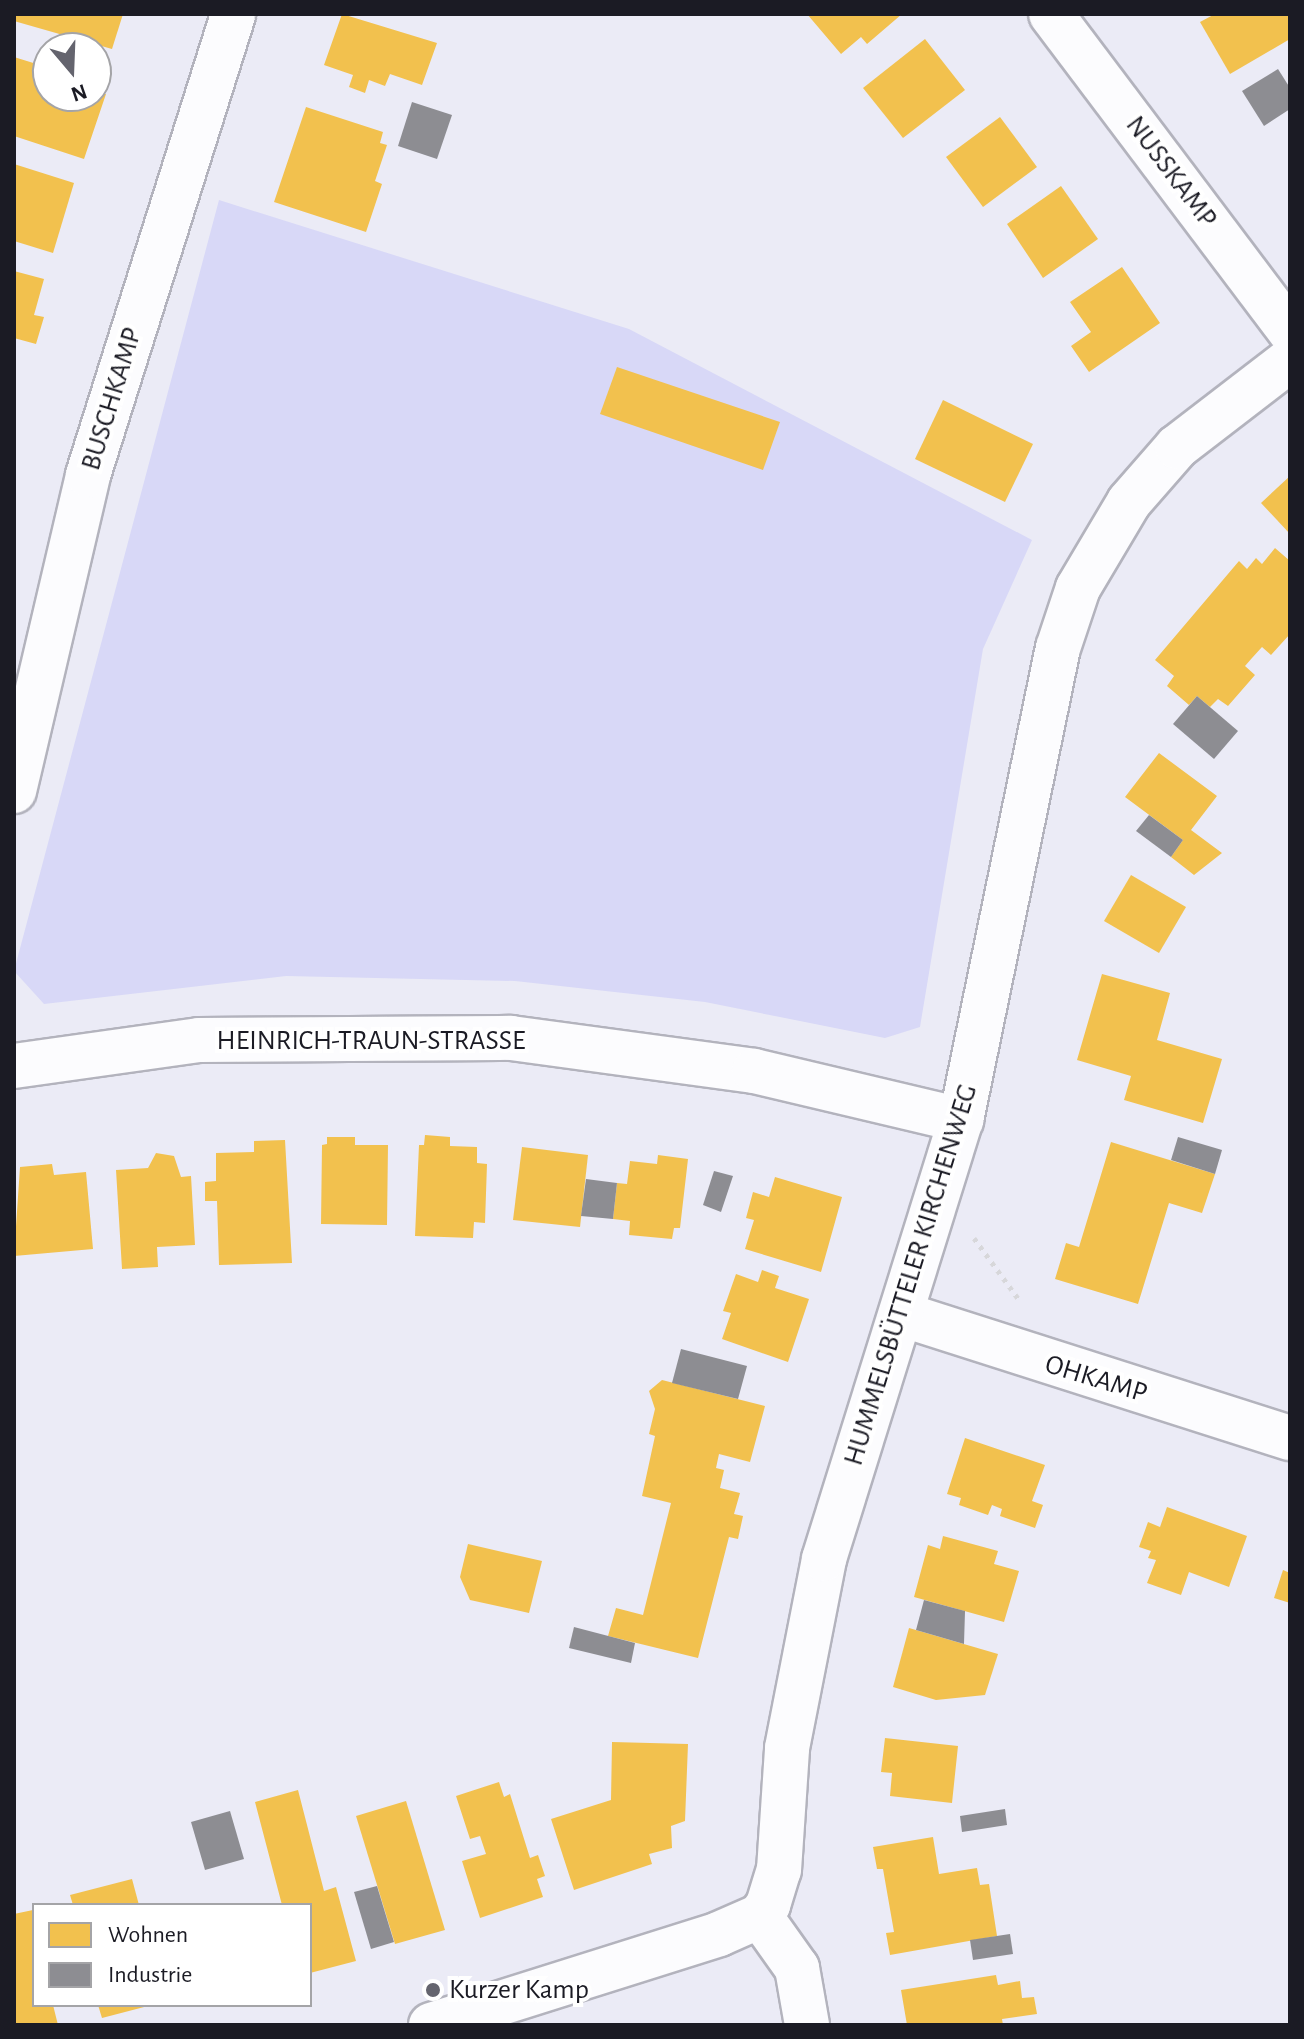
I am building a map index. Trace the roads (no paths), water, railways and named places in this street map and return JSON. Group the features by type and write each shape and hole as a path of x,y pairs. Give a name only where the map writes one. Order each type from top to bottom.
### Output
{"street":[{"name":"BUSCHKAMP","path":"14,791 88,475 233,14"},
{"name":"NUSSKAMP","path":"1051,14 1290,331"},
{"name":"HUMMELSBÜTTELER KIRCHENWEG","path":"760,1916 779,1870 787,1748 824,1559 904,1315 961,1120 1058,648 1078,588 1129,502 1177,447 1290,360"},
{"name":"HEINRICH-TRAUN-STRASSE","path":"14,1066 199,1040 511,1038 754,1071 961,1120"},
{"name":"OHKAMP","path":"904,1315 1290,1438"},
{"path":"431,2025 760,1916 797,1968 807,2025"}],"place":[{"name":"Kurzer Kamp","path":"433,1990"}]}
